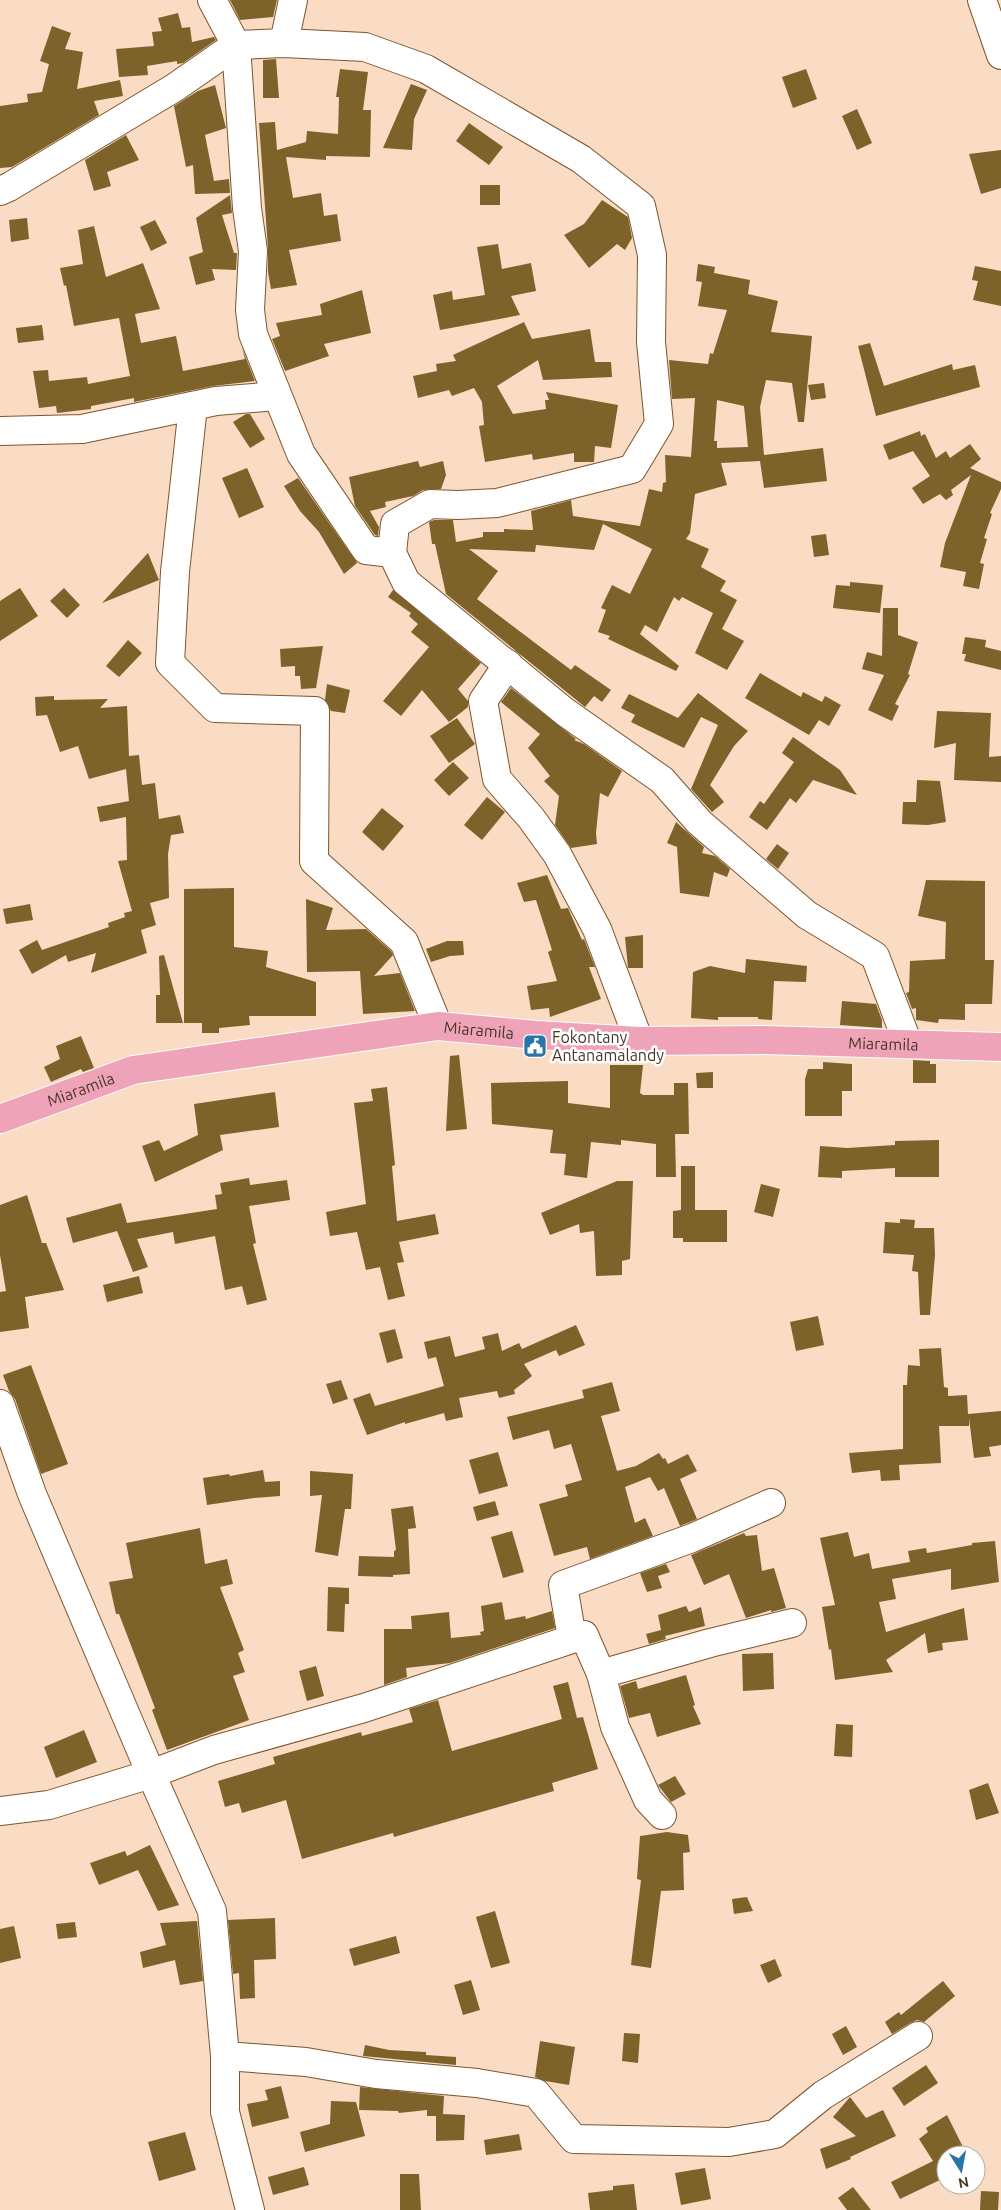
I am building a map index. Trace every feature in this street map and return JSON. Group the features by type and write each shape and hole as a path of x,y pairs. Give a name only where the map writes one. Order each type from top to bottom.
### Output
{"main road":[{"name":"Miaramila","path":"0,1119 133,1070 438,1026 536,1035 639,1040 1001,1047"}],"street":[{"path":"212,0 236,45 246,208 253,251 250,310 253,334 301,454 366,550 392,553"},
{"path":"284,43 293,0"},
{"path":"982,0 1001,55"},
{"path":"0,190 10,187 174,88 236,45 284,43 366,46 426,69 581,159 641,206 652,255 651,342 659,424 632,469 497,503 458,506 430,504 396,524 392,553 406,582 565,712 662,780 699,822 807,915 875,956 908,1044"},
{"path":"0,431 82,429 216,401 277,396"},
{"path":"193,406 175,572 170,663 215,708 315,711 314,861 404,942 438,1026"},
{"path":"508,664 483,701 498,779 557,854 597,929 639,1040"},
{"path":"0,1404 32,1494 151,1774 212,1910 225,2056 225,2112 250,2210"},
{"path":"572,1638 563,1585 692,1538 771,1503"},
{"path":"601,1674 710,1643 792,1623"},
{"path":"0,1811 50,1805 151,1774 214,1750 364,1708 584,1635 601,1674 616,1727 648,1800 662,1815"},
{"path":"225,2056 306,2062 376,2074 477,2083 536,2093 574,2139 729,2142 775,2134 824,2095 918,2036"}],"building":[{"path":"230,0 277,0 273,17 240,20"},
{"path":"178,13 182,28 190,27 192,42 214,37 216,40 183,63 177,64 177,61 147,66 148,75 119,77 116,49 154,46 152,32 162,31 158,18"},
{"path":"52,26 71,33 65,49 83,52 77,89 120,80 123,96 94,101 99,115 12,167 0,168 0,106 28,102 27,94 42,92 49,64 40,61"},
{"path":"276,59 279,98 263,98 263,60"},
{"path":"340,69 368,72 363,110 371,110 370,157 326,156 326,160 286,157 293,198 321,193 324,216 337,214 341,241 289,250 297,285 271,289 268,272 259,123 275,122 277,150 306,142 307,131 338,134 339,97 336,97"},
{"path":"806,69 817,99 793,108 782,77"},
{"path":"411,84 427,90 414,119 412,150 383,148"},
{"path":"215,85 226,128 205,135 214,181 229,179 230,193 195,194 193,165 186,167 174,106 198,91"},
{"path":"857,109 872,143 857,150 842,116"},
{"path":"469,123 503,147 489,165 456,141"},
{"path":"126,135 139,160 107,172 111,186 94,191 85,160"},
{"path":"1001,150 1001,188 981,194 969,154"},
{"path":"480,185 500,185 500,205 480,205"},
{"path":"230,195 232,213 222,215 234,253 237,253 236,270 212,269 215,280 196,285 189,257 203,252 196,218"},
{"path":"602,200 628,217 632,238 625,250 617,244 589,268 564,235 584,224"},
{"path":"27,218 29,239 11,242 9,220"},
{"path":"155,220 167,243 151,251 140,227"},
{"path":"94,226 106,277 143,263 160,309 135,314 141,343 176,336 183,371 245,359 242,348 255,381 213,386 134,402 134,398 91,406 91,409 57,413 56,406 39,408 33,371 48,370 49,381 87,377 88,384 130,376 119,318 74,326 66,285 64,286 60,268 83,264 78,230"},
{"path":"498,244 502,269 531,263 536,291 511,296 520,315 440,330 433,295 452,291 453,300 485,295 477,247"},
{"path":"698,264 715,267 714,273 750,280 748,294 778,301 771,332 812,336 804,422 798,422 792,383 766,380 760,407 764,455 823,448 827,481 764,488 760,461 721,463 727,485 695,494 690,533 686,539 709,549 701,567 726,581 720,591 737,600 722,629 744,641 727,670 695,653 713,613 682,597 679,601 674,597 657,632 645,625 640,634 679,666 676,671 608,639 610,636 598,632 606,610 601,608 612,585 630,594 652,549 603,524 594,550 536,545 535,552 469,549 498,571 477,599 571,670 575,665 611,690 602,702 594,696 585,707 446,594 435,544 432,544 429,522 434,520 453,520 456,542 483,537 483,532 504,532 504,529 533,530 531,511 571,500 573,516 640,526 649,489 662,492 663,483 666,482 665,455 691,457 695,398 672,399 669,360 708,364 710,353 713,354 727,310 698,306 702,282 696,281","holes":["717,400 744,406 748,447 717,448 717,441 714,441"]},
{"path":"975,266 1001,271 1001,306 973,300 978,281 972,280"},
{"path":"362,290 371,333 324,344 329,356 285,371 272,339 280,336 276,323 322,315 320,304"},
{"path":"524,322 532,339 590,329 595,362 611,362 612,377 543,380 538,360 497,386 513,414 546,409 545,400 549,400 546,392 618,405 611,448 595,446 594,462 574,462 574,453 533,460 532,454 485,462 479,426 484,425 482,402 474,388 452,396 449,390 418,398 413,376 437,371 436,364 456,361 453,355"},
{"path":"42,325 44,340 18,343 16,328"},
{"path":"870,343 884,386 952,364 953,370 975,365 980,387 876,416 858,346"},
{"path":"824,383 826,398 811,400 808,385"},
{"path":"246,414 250,414 265,439 250,448 233,422"},
{"path":"920,431 921,436 925,434 936,458 946,451 950,458 970,444 981,459 970,468 1001,482 1001,489 990,513 992,514 984,538 987,539 980,563 984,564 979,589 963,586 966,572 940,567 945,543 971,475 951,490 953,495 946,500 940,494 923,504 912,488 930,476 913,451 889,460 883,445"},
{"path":"418,461 420,467 443,461 446,475 441,489 423,490 413,496 385,502 386,507 370,511 379,527 378,536 375,535 355,506 349,477"},
{"path":"247,468 264,507 239,518 222,478"},
{"path":"298,478 357,563 344,574 319,532 300,511 284,486"},
{"path":"826,534 829,555 814,557 811,536"},
{"path":"148,553 159,580 102,603"},
{"path":"850,582 883,585 880,613 833,608 836,585 850,586"},
{"path":"20,588 38,616 0,641 0,601"},
{"path":"64,588 80,605 67,618 50,601"},
{"path":"393,590 481,663 458,689 468,701 468,707 449,722 422,690 401,716 383,701 429,647 411,632 418,624 409,616 411,613 388,597"},
{"path":"883,608 898,608 898,635 918,642 908,674 910,675 895,704 899,706 892,721 868,710 884,675 862,669 867,652 882,656"},
{"path":"965,637 986,640 985,647 1001,651 1001,670 964,661 966,654 962,654"},
{"path":"128,640 142,653 119,677 106,666"},
{"path":"323,646 316,688 301,689 300,676 295,676 295,666 281,667 280,649"},
{"path":"760,673 801,697 803,692 822,702 825,696 841,705 829,726 819,720 809,735 745,698"},
{"path":"327,684 350,690 345,713 331,711 325,700"},
{"path":"511,688 576,739 574,740 584,744 622,771 608,797 600,793 596,833 597,844 571,848 555,825 559,796 544,781 550,776 528,748 540,734 501,702"},
{"path":"698,693 748,731 734,746 710,785 724,802 712,812 691,789 718,725 701,717 684,748 631,722 635,715 621,708 629,694 678,718"},
{"path":"54,696 54,700 108,699 100,708 127,706 129,756 139,755 142,785 155,783 159,819 180,815 184,833 171,835 168,854 169,898 150,903 156,925 141,930 147,953 91,973 96,953 68,962 66,955 32,974 19,950 37,940 42,950 109,927 108,923 125,917 124,913 132,911 118,861 127,860 126,817 100,822 97,807 129,801 126,769 89,779 78,746 60,752 47,715 36,716 35,697"},
{"path":"937,711 991,713 989,757 1001,756 1001,782 954,780 956,743 934,748"},
{"path":"457,718 475,744 449,763 430,736"},
{"path":"793,737 840,770 857,795 813,780 796,803 790,798 767,830 749,817 760,801 764,804 794,762 782,753"},
{"path":"453,762 469,778 449,796 434,780"},
{"path":"917,780 940,781 946,822 928,825 902,824 903,802 916,802"},
{"path":"487,797 505,812 482,840 464,825"},
{"path":"382,808 404,826 383,851 362,832"},
{"path":"676,822 704,847 702,853 715,856 730,869 727,877 714,872 709,897 680,893 677,847 667,843"},
{"path":"777,844 789,853 778,869 766,859"},
{"path":"547,875 561,909 568,908 582,940 584,939 595,967 589,967 601,999 550,1017 549,1008 531,1010 527,986 557,981 548,952 552,950 536,900 524,902 517,883"},
{"path":"926,880 985,881 985,960 994,960 992,1004 965,1004 965,1020 939,1019 938,1023 916,1020 916,1008 912,1009 906,993 909,992 910,961 945,959 946,922 918,916"},
{"path":"234,888 234,947 268,951 266,967 316,982 316,1016 249,1016 250,1025 219,1028 219,1033 202,1033 202,1023 184,1023 184,889"},
{"path":"306,899 333,908 326,930 366,929 391,951 393,955 374,976 400,973 415,1011 363,1014 360,971 307,972"},
{"path":"30,904 33,920 6,924 3,909"},
{"path":"643,935 643,968 628,968 625,937"},
{"path":"447,941 463,941 464,955 450,956 431,962 426,949"},
{"path":"164,955 183,1023 156,1023 156,995 160,995 159,956"},
{"path":"746,959 807,966 806,982 774,981 772,1020 758,1019 758,1017 718,1017 718,1020 691,1018 693,972 710,966 745,973"},
{"path":"842,1001 876,1004 882,1020 882,1028 840,1025"},
{"path":"81,1036 94,1068 83,1072 81,1069 51,1082 44,1067 60,1059 56,1046"},
{"path":"459,1055 467,1129 446,1131 450,1056"},
{"path":"913,1060 930,1061 930,1064 936,1064 936,1083 913,1083"},
{"path":"823,1062 852,1064 852,1091 842,1091 842,1116 805,1116 805,1079 808,1069 823,1069"},
{"path":"610,1065 643,1065 640,1093 643,1095 674,1095 674,1083 688,1083 689,1134 675,1134 676,1177 656,1177 656,1144 621,1140 621,1145 591,1142 587,1178 564,1175 566,1154 550,1153 553,1130 492,1124 491,1083 568,1081 568,1103 610,1108"},
{"path":"713,1072 713,1088 697,1088 696,1073"},
{"path":"387,1087 395,1165 392,1166 397,1221 435,1214 439,1234 399,1242 404,1262 397,1263 405,1296 388,1300 380,1267 366,1270 357,1232 330,1236 326,1212 366,1204 354,1103 373,1101 371,1089"},
{"path":"275,1092 279,1127 220,1135 223,1150 155,1182 142,1146 159,1140 164,1151 198,1135 194,1104"},
{"path":"939,1140 939,1177 895,1177 895,1168 842,1171 842,1178 818,1177 820,1146 847,1148 895,1145 895,1141"},
{"path":"681,1166 695,1166 695,1210 727,1210 727,1242 683,1242 683,1238 673,1238 673,1211 681,1210"},
{"path":"249,1178 250,1185 287,1180 290,1200 249,1206 256,1243 253,1244 267,1300 247,1305 242,1286 225,1290 215,1236 175,1244 173,1232 137,1239 148,1267 133,1272 117,1231 73,1243 66,1218 121,1203 127,1223 217,1209 215,1195 222,1194 220,1183"},
{"path":"617,1181 633,1181 630,1259 622,1261 622,1275 596,1276 594,1231 580,1233 579,1224 550,1235 541,1213"},
{"path":"761,1184 780,1189 773,1217 754,1212"},
{"path":"27,1195 42,1243 46,1243 64,1290 25,1297 29,1328 0,1332 0,1292 6,1291 0,1255 0,1205"},
{"path":"900,1219 915,1220 914,1228 934,1228 935,1255 930,1315 920,1315 918,1272 912,1271 914,1255 883,1253 885,1222 900,1223"},
{"path":"139,1276 143,1293 107,1302 103,1285"},
{"path":"818,1316 824,1345 796,1351 790,1322"},
{"path":"576,1325 585,1345 559,1356 556,1350 524,1364 532,1376 514,1390 515,1394 499,1398 497,1391 459,1398 463,1417 446,1421 444,1413 405,1424 405,1422 367,1435 353,1399 370,1393 375,1406 444,1386 436,1357 428,1359 424,1342 450,1336 455,1357 485,1349 482,1337 498,1333 502,1351 519,1343 522,1349"},
{"path":"395,1329 403,1358 387,1363 379,1333"},
{"path":"941,1348 944,1387 948,1388 948,1396 967,1395 968,1414 1001,1411 1001,1445 989,1447 991,1456 974,1458 969,1418 969,1426 939,1426 941,1463 899,1465 900,1480 881,1481 880,1470 852,1473 849,1453 903,1449 903,1385 907,1385 908,1365 920,1366 919,1349"},
{"path":"31,1365 68,1464 41,1474 15,1399 9,1391 3,1375"},
{"path":"341,1380 348,1399 333,1404 326,1384"},
{"path":"612,1382 620,1411 601,1416 617,1471 636,1466 659,1453 668,1464 688,1454 697,1471 680,1479 697,1519 680,1526 664,1488 658,1491 650,1477 625,1487 635,1523 645,1518 653,1536 590,1559 587,1547 554,1556 539,1504 568,1496 565,1485 582,1480 571,1444 554,1449 549,1430 513,1440 507,1417 584,1398 582,1390"},
{"path":"498,1452 508,1486 479,1494 469,1460"},
{"path":"263,1470 265,1482 280,1481 280,1496 207,1505 203,1478 229,1474 230,1476"},
{"path":"310,1471 353,1474 351,1509 345,1509 338,1556 315,1552 322,1495 310,1496"},
{"path":"495,1501 499,1515 477,1521 473,1507"},
{"path":"413,1506 416,1528 408,1529 410,1574 393,1575 393,1577 358,1576 359,1556 394,1557 394,1551 396,1550 391,1509"},
{"path":"200,1528 205,1564 227,1559 233,1584 220,1587 244,1650 238,1653 245,1672 233,1676 249,1720 167,1750 152,1710 155,1708 119,1614 116,1614 109,1582 133,1578 126,1543"},
{"path":"512,1531 524,1572 503,1578 491,1537"},
{"path":"848,1532 854,1557 869,1553 872,1569 910,1562 908,1551 926,1548 927,1553 972,1545 972,1543 995,1541 999,1582 951,1590 951,1569 892,1579 896,1599 879,1602 886,1632 964,1608 968,1640 942,1643 943,1650 928,1653 925,1633 886,1660 893,1672 835,1680 822,1607 835,1605 820,1538"},
{"path":"744,1533 746,1536 757,1535 762,1571 774,1568 786,1608 771,1612 771,1610 746,1618 729,1574 704,1585 691,1555"},
{"path":"666,1564 670,1572 658,1576 662,1588 647,1592 640,1573"},
{"path":"328,1587 349,1588 349,1604 345,1604 344,1632 327,1631"},
{"path":"502,1602 505,1620 525,1616 526,1619 552,1611 555,1628 450,1663 406,1668 407,1677 384,1685 384,1629 412,1629 411,1616 449,1612 451,1638 481,1635 480,1632 484,1631 481,1606"},
{"path":"686,1606 689,1612 701,1607 705,1626 665,1636 666,1639 649,1644 646,1634 661,1630 658,1615"},
{"path":"773,1653 774,1689 743,1691 742,1654"},
{"path":"316,1666 324,1696 307,1701 299,1671"},
{"path":"686,1675 695,1705 693,1706 701,1724 657,1737 650,1713 629,1718 620,1686 636,1681 638,1689"},
{"path":"568,1682 577,1718 583,1717 598,1769 552,1783 554,1791 394,1837 393,1833 302,1859 286,1800 242,1813 239,1803 225,1807 218,1781 275,1764 273,1757 361,1732 362,1736 413,1722 409,1709 438,1700 452,1751 562,1719 553,1686"},
{"path":"836,1724 853,1725 852,1757 834,1756"},
{"path":"84,1730 97,1762 56,1778 44,1747"},
{"path":"675,1776 686,1794 671,1802 658,1785"},
{"path":"988,1783 999,1813 976,1820 969,1790"},
{"path":"667,1832 688,1835 690,1852 683,1853 684,1890 661,1891 651,1968 631,1965 641,1880 637,1879 640,1836"},
{"path":"150,1845 179,1905 158,1911 138,1870 99,1885 90,1863 125,1851 127,1856"},
{"path":"747,1897 753,1911 734,1914 732,1899"},
{"path":"495,1911 510,1963 491,1968 476,1917"},
{"path":"275,1918 276,1959 254,1960 255,1998 240,1999 239,1973 233,1974 228,1920"},
{"path":"197,1921 203,1981 180,1985 175,1960 143,1968 140,1952 166,1945 160,1923"},
{"path":"75,1922 77,1937 58,1939 56,1924"},
{"path":"14,1926 21,1958 0,1963 0,1929"},
{"path":"396,1936 400,1953 354,1966 349,1949"},
{"path":"775,1959 782,1976 768,1983 760,1965"},
{"path":"471,1980 480,2010 463,2015 454,1985"},
{"path":"943,1981 955,1996 924,2022 917,2020 892,2034 885,2022 899,2012 901,2015"},
{"path":"846,2026 857,2047 843,2055 832,2034"},
{"path":"624,2033 640,2034 638,2063 622,2061"},
{"path":"540,2041 575,2047 569,2085 545,2081 535,2077"},
{"path":"365,2045 389,2050 426,2052 426,2055 456,2057 456,2065 363,2056"},
{"path":"926,2065 938,2083 904,2106 892,2088"},
{"path":"281,2086 289,2118 252,2127 247,2104 268,2100 265,2090"},
{"path":"360,2087 444,2096 443,2114 465,2115 464,2140 436,2141 436,2116 427,2116 427,2110 399,2113 398,2111 359,2110"},
{"path":"850,2097 866,2118 883,2110 896,2136 850,2157 851,2159 826,2169 820,2149 856,2136 833,2117"},
{"path":"331,2101 356,2102 365,2136 305,2152 300,2132 330,2124"},
{"path":"947,2115 962,2145 936,2145 936,2182 900,2199 891,2182 933,2161 919,2139 928,2132 926,2128"},
{"path":"185,2132 196,2170 159,2181 148,2142"},
{"path":"519,2134 522,2150 486,2155 484,2140"},
{"path":"304,2167 309,2185 273,2195 268,2177"},
{"path":"705,2168 711,2199 681,2205 675,2173"},
{"path":"400,2174 419,2174 421,2210 400,2210"},
{"path":"634,2184 637,2210 590,2210 588,2193 613,2190 613,2186"},
{"path":"853,2187 871,2210 847,2210 838,2198"},
{"path":"986,2191 999,2192 998,2210 980,2210 981,2195 986,2195"}],"place":[{"name":"Fokontany Antanamalandy","path":"535,1046"}]}
